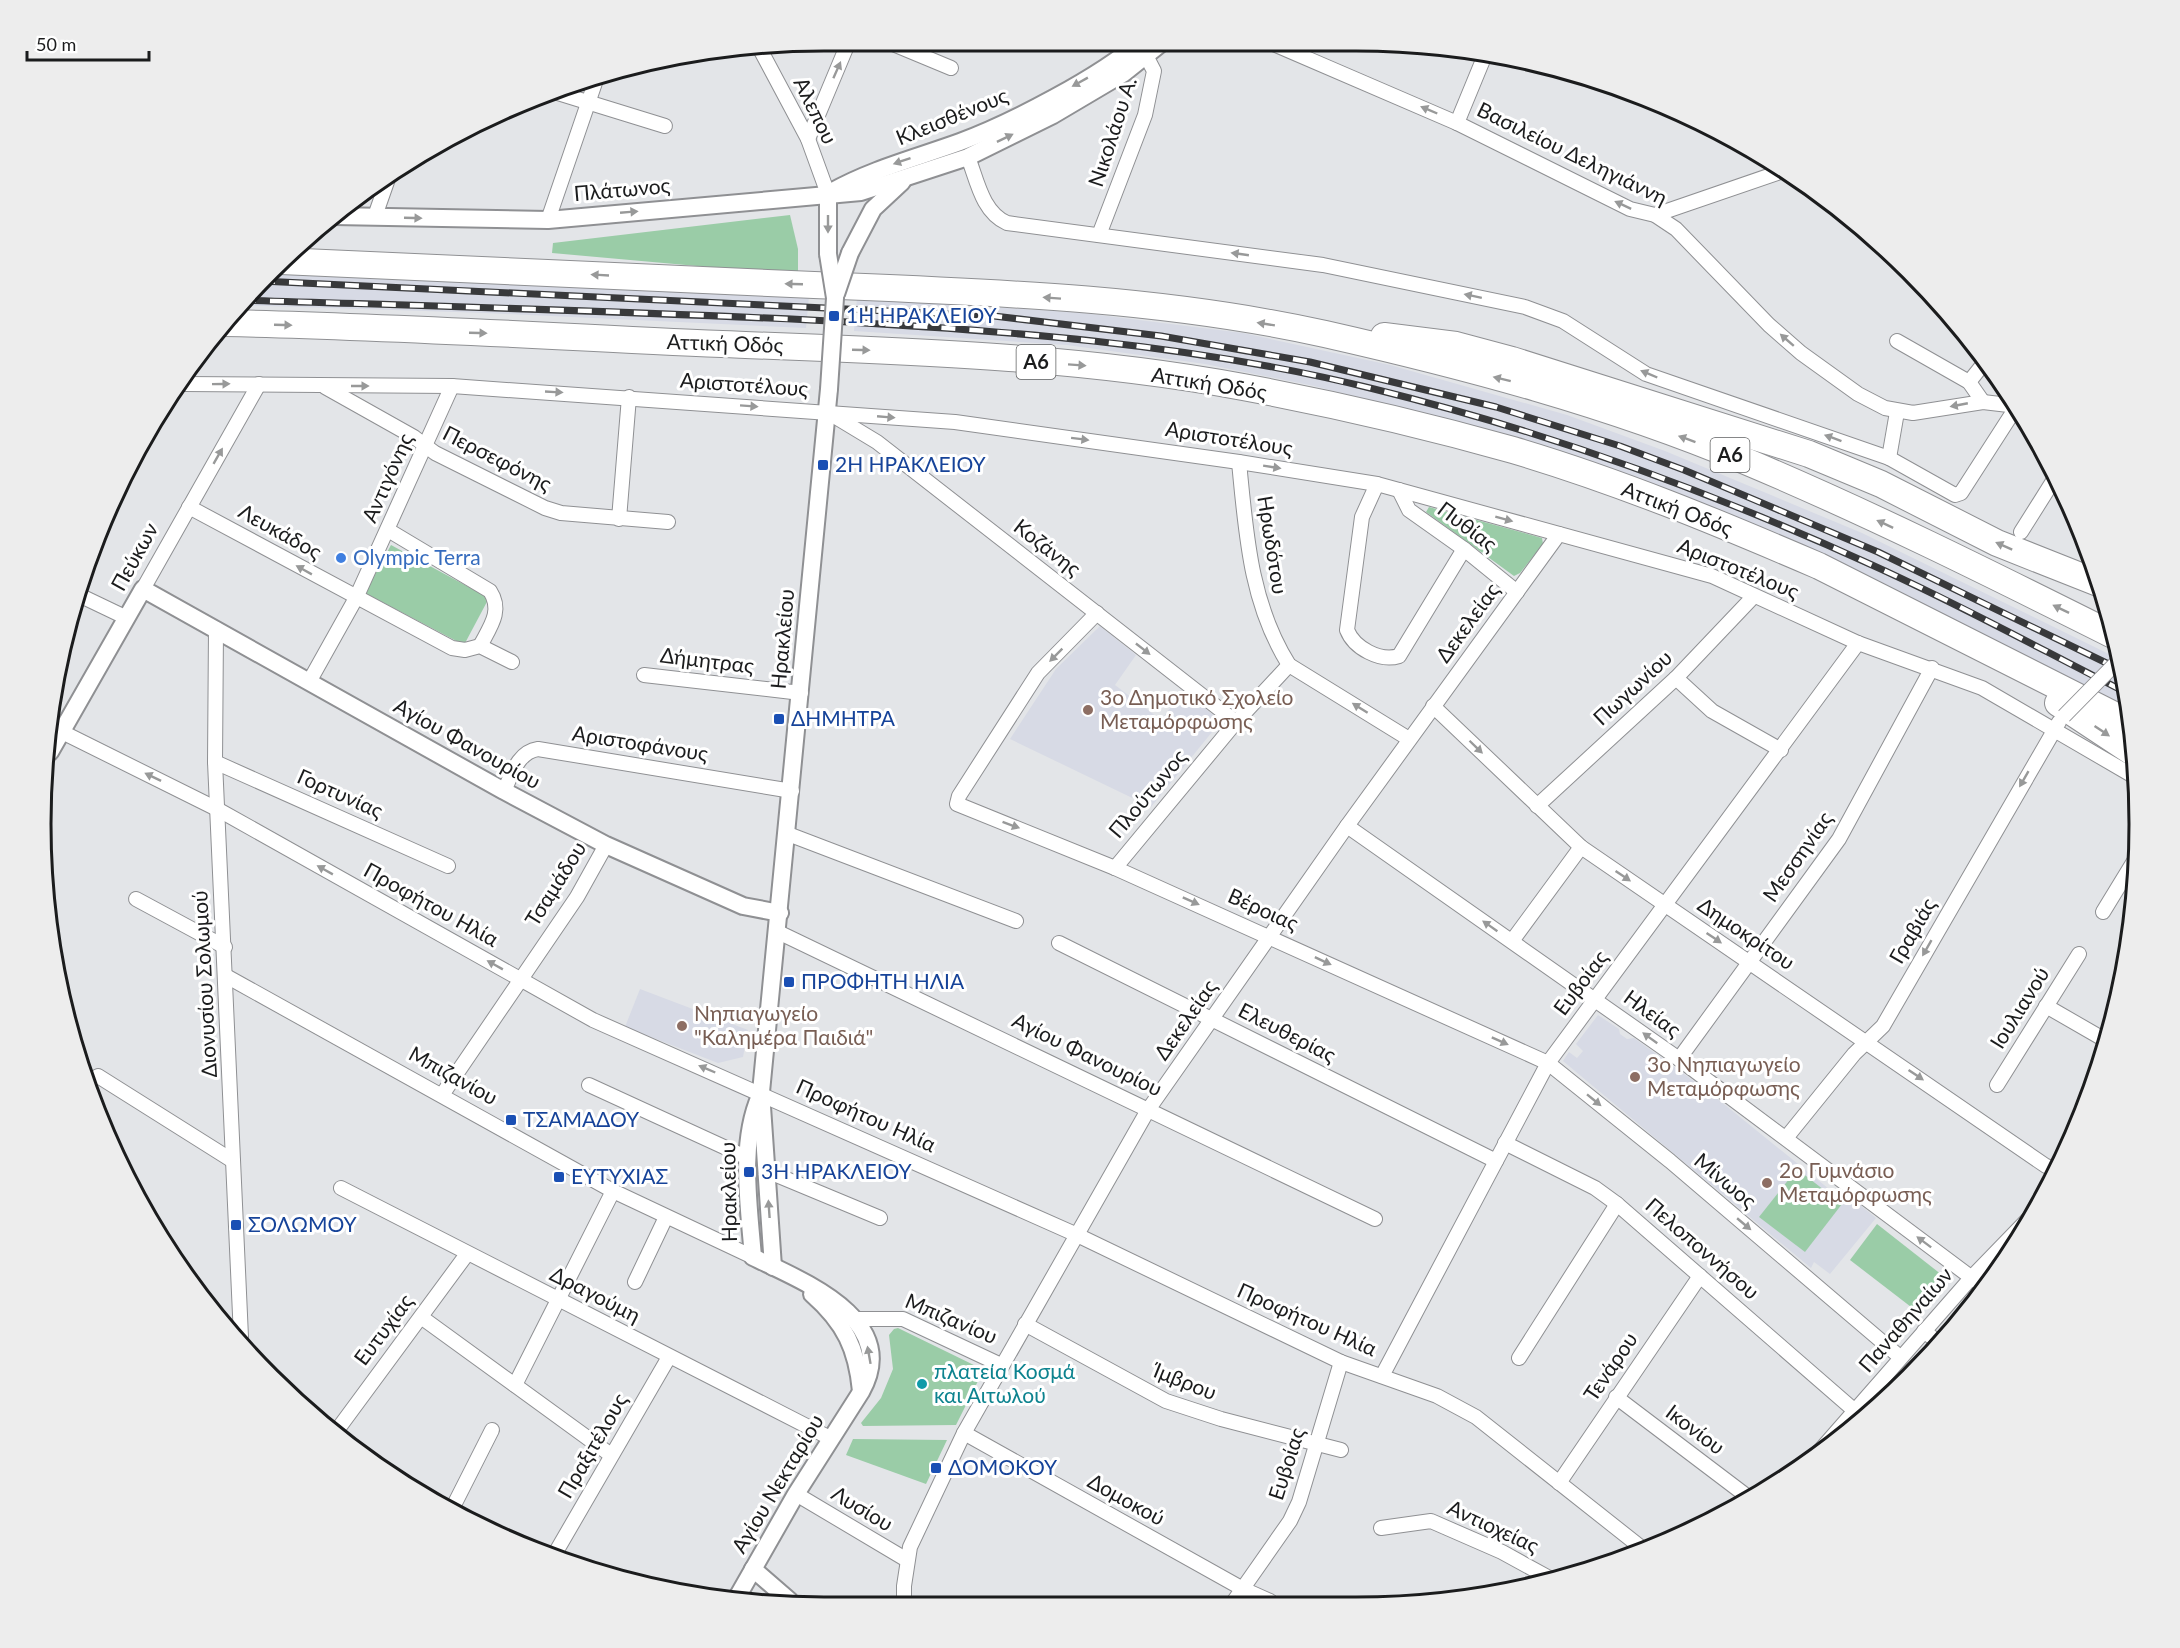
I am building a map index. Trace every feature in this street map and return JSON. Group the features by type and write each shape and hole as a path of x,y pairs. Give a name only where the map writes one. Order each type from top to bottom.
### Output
{"highway":[{"name":"Α6","path":"294,262 911,289 1092,301 1187,312 1324,334 1515,382 1630,418 1741,459 1988,573 2104,630"},
{"name":"Αττική Οδός","path":"235,323 907,352 1099,367 1239,387 1380,416 1515,451 1638,492 1819,566 2121,719"},
{"path":"1324,334 1404,337 1456,345 1801,451 1881,483 1997,543 2089,579"},
{"path":"1819,566 1960,650 2034,688 2124,747"}],"street":[{"path":"808,139 844,51"},
{"path":"910,51 951,68"},
{"name":"Κλεισθένους","path":"828,194 860,176 962,141 1036,106 1136,51"},
{"name":"Κλεισθένους","path":"912,175 968,157 1053,115 1124,73 1140,51"},
{"name":"Νικολάου Α.","path":"1099,235 1145,115 1154,71 1145,51"},
{"name":"Βασιλείου Δεληγιάννη","path":"1290,51 1457,123 1630,209 1655,215 1676,229 1770,325 1801,353 1858,393 1897,412 1928,412 1983,402 2005,405"},
{"name":"Αλεπου","path":"763,54 808,139 828,194"},
{"path":"1457,123 1482,62"},
{"path":"548,220 594,86"},
{"path":"566,96 665,126"},
{"path":"968,157 987,207 996,218 1007,223 1323,266 1525,307 1563,321 1646,374 1889,458 1955,495 1961,493 2011,415"},
{"path":"1655,215 1774,174"},
{"name":"Πλάτωνος","path":"347,216 548,220 861,192 912,175"},
{"name":"Ηρακλείου","path":"835,298 850,253 873,209 894,188 912,175"},
{"path":"375,216 385,188"},
{"name":"Ηρακλείου","path":"773,1267 761,1092 828,412 835,298 828,254 828,194"},
{"path":"1897,342 1969,382 1983,402"},
{"path":"1969,382 1980,368"},
{"name":"Αριστοτέλους","path":"189,384 452,386 955,422 1377,484 1712,576 1858,643 1982,688 2127,772"},
{"name":"Πεύκων","path":"57,728 144,589 259,384"},
{"name":"Περσεφόνης","path":"323,386 414,437 425,447 545,508 561,513 668,522"},
{"name":"Αντιγόνης","path":"309,682 356,598 452,386"},
{"path":"619,519 628,397"},
{"name":"Κοζάνης","path":"828,412 878,442 1236,722"},
{"path":"1889,458 1897,412"},
{"name":"Ηρωδότου","path":"1239,462 1246,539 1259,601 1289,665"},
{"path":"1377,484 1362,518 1347,630 1357,644 1381,658 1399,656 1464,549"},
{"path":"2021,532 2050,485"},
{"name":"Πυθίας","path":"1399,490 1409,510 1464,549 1517,592"},
{"name":"Λευκάδος","path":"189,507 452,648 465,650 480,645"},
{"path":"388,530 490,591 497,606 495,617 480,645 512,663"},
{"name":"Δεκελείας","path":"904,1597 910,1547 964,1433 1075,1234 1148,1110 1347,826 1558,534"},
{"name":"Αγίου Φανουρίου","path":"144,589 504,791 606,845 743,906 780,913"},
{"name":"Πωγωνίου","path":"1537,806 1676,678 1754,596"},
{"path":"85,598 127,618"},
{"name":"Βέροιας","path":"1097,614 1038,673 959,796 957,804 1115,868 1548,1063"},
{"name":"Διονυσίου Σολωμού","path":"216,629 215,762 225,947 237,1327"},
{"name":"Ευβοίας","path":"1383,1376 1548,1063 1858,643"},
{"path":"1289,665 1409,739"},
{"name":"Πλούτωνος","path":"1115,868 1236,722 1289,665"},
{"name":"Γραβιάς","path":"1786,1138 1854,1054 1883,1026 2053,728 2113,667"},
{"name":"Μεσσηνίας","path":"1679,1059 1839,839 1932,668"},
{"name":"Δήμητρας","path":"644,675 801,693"},
{"path":"1676,678 1712,711 1781,750"},
{"name":"Δημοκρίτου","path":"1433,706 1581,847 1868,1041 2049,1167"},
{"name":"Προφήτου Ηλία","path":"57,729 217,809 593,1020 761,1092 1075,1234 1341,1362 1456,1404 1476,1417 1636,1544"},
{"name":"Αριστοφάνους","path":"504,791 522,755 528,750 538,749 792,791"},
{"name":"Γορτυνίας","path":"215,762 448,866"},
{"name":"Ηλείας","path":"1347,826 1679,1059 1978,1283"},
{"path":"788,834 1016,921"},
{"name":"Τσαμάδου","path":"442,1095 577,897 606,845"},
{"path":"1512,941 1581,847"},
{"path":"2103,912 2127,873"},
{"path":"136,899 225,947"},
{"name":"Αγίου Φανουρίου","path":"778,932 1375,1219"},
{"name":"Ελευθερίας","path":"1059,943 1496,1161"},
{"name":"Ιουλιανού","path":"1997,1085 2079,954"},
{"name":"Μπιζανίου","path":"226,976 613,1191 790,1275 832,1298 847,1322 903,1319 1001,1365"},
{"path":"2046,1006 2099,1037"},
{"name":"Μίνωος","path":"1548,1063 1670,1161 1900,1357"},
{"path":"98,1076 233,1161"},
{"path":"589,1085 748,1158"},
{"name":"Ηρακλείου","path":"753,1257 748,1158 752,1115 761,1092"},
{"name":"Πελοποννήσου","path":"1505,1143 1595,1188 1617,1204 1855,1411"},
{"path":"767,1171 880,1218"},
{"name":"Δραγούμη","path":"341,1188 830,1438"},
{"path":"515,1384 613,1191"},
{"path":"1519,1358 1617,1204"},
{"path":"635,1282 666,1217"},
{"name":"Παναθηναίων","path":"1845,1422 1900,1357 2005,1243"},
{"name":"Ευτυχίας","path":"340,1426 467,1254"},
{"name":"Τενάρου","path":"1559,1484 1700,1276"},
{"path":"421,1317 611,1455"},
{"name":"Αγίου Νεκταρίου","path":"740,1592 796,1494 861,1392 855,1352 847,1322"},
{"name":"Ίμβρου","path":"1025,1324 1166,1401 1221,1419 1341,1450"},
{"path":"1924,1331 1933,1338"},
{"name":"Πραξιτέλους","path":"558,1549 669,1356"},
{"name":"Ευβοίας","path":"1239,1595 1290,1521 1304,1490 1341,1362"},
{"name":"Ικονίου","path":"1616,1397 1742,1493"},
{"path":"455,1503 492,1430"},
{"name":"Δομοκού","path":"964,1433 1239,1595"},
{"name":"Λυσίου","path":"796,1494 907,1560"},
{"name":"Αντιοχείας","path":"1381,1528 1431,1521 1503,1552 1542,1574"},
{"path":"753,1569 784,1595"}],"shaded area":[{"path":"282,272 809,296 806,328 486,313 251,305"},
{"path":"857,298 1083,313 1243,333 1390,365 1567,415 1665,451 1862,533 2110,655 2119,703 1818,553 1428,415 1314,386 1205,364 1067,345 854,331"},
{"name":"3ο Δημοτικό Σχολείο Μεταμόρφωσης","path":"1100,626 1136,655 1115,685 1161,720 1183,691 1221,721 1151,807 1010,739 1056,669"},
{"name":"Νηπιαγωγείο \"Καλημέρα Παιδιά\"","path":"640,989 748,1030 743,1057 718,1063 625,1027"},
{"name":"2ο Γυμνάσιο Μεταμόρφωσης","path":"1598,1015 1619,1029 1620,1034 1627,1039 1634,1038 1709,1092 1845,1202 1854,1200 1876,1218 1830,1274 1814,1262 1811,1268 1563,1061 1569,1052 1577,1058 1583,1051 1576,1044"}],"green space":[{"path":"790,215 798,249 798,275 552,253 553,243"},
{"path":"1429,507 1542,538 1543,544 1520,573 1514,576 1426,512"},
{"path":"391,545 489,598 464,645 365,593"},
{"path":"1797,1169 1842,1204 1805,1252 1759,1217"},
{"path":"1877,1224 1942,1275 1915,1310 1850,1260"},
{"path":"898,1328 980,1368 981,1375 956,1425 863,1426 861,1423 881,1398 893,1369 889,1335"},
{"path":"853,1439 947,1440 926,1484 846,1455"}],"railway":[{"path":"273,282 994,316 1161,336 1310,362 1496,407 1620,446 1684,470 1878,552 2112,666"},
{"path":"255,300 668,314 952,329 1094,341 1234,360 1304,373 1374,389 1501,424 1689,488 1812,538 1904,580 2116,687"}],"place":[{"name":"1Η ΗΡΑΚΛΕΙΟΥ","path":"834,316"},
{"name":"2Η ΗΡΑΚΛΕΙΟΥ","path":"823,465"},
{"name":"Olympic Terra","path":"341,558"},
{"name":"3ο Δημοτικό Σχολείο Μεταμόρφωσης","path":"1088,710"},
{"name":"ΔΗΜΗΤΡΑ","path":"779,719"},
{"name":"ΠΡΟΦΗΤΗ ΗΛΙΑ","path":"789,982"},
{"name":"Νηπιαγωγείο \"Καλημέρα Παιδιά\"","path":"682,1026"},
{"name":"3ο Νηπιαγωγείο Μεταμόρφωσης","path":"1635,1077"},
{"name":"ΤΣΑΜΑΔΟΥ","path":"511,1120"},
{"name":"3Η ΗΡΑΚΛΕΙΟΥ","path":"749,1172"},
{"name":"ΕΥΤΥΧΙΑΣ","path":"559,1177"},
{"name":"2ο Γυμνάσιο Μεταμόρφωσης","path":"1767,1183"},
{"name":"ΣΟΛΩΜΟΥ","path":"236,1225"},
{"name":"πλατεία Κοσμά και Αιτωλού","path":"922,1384"},
{"name":"ΔΟΜΟΚΟΥ","path":"936,1468"}]}
